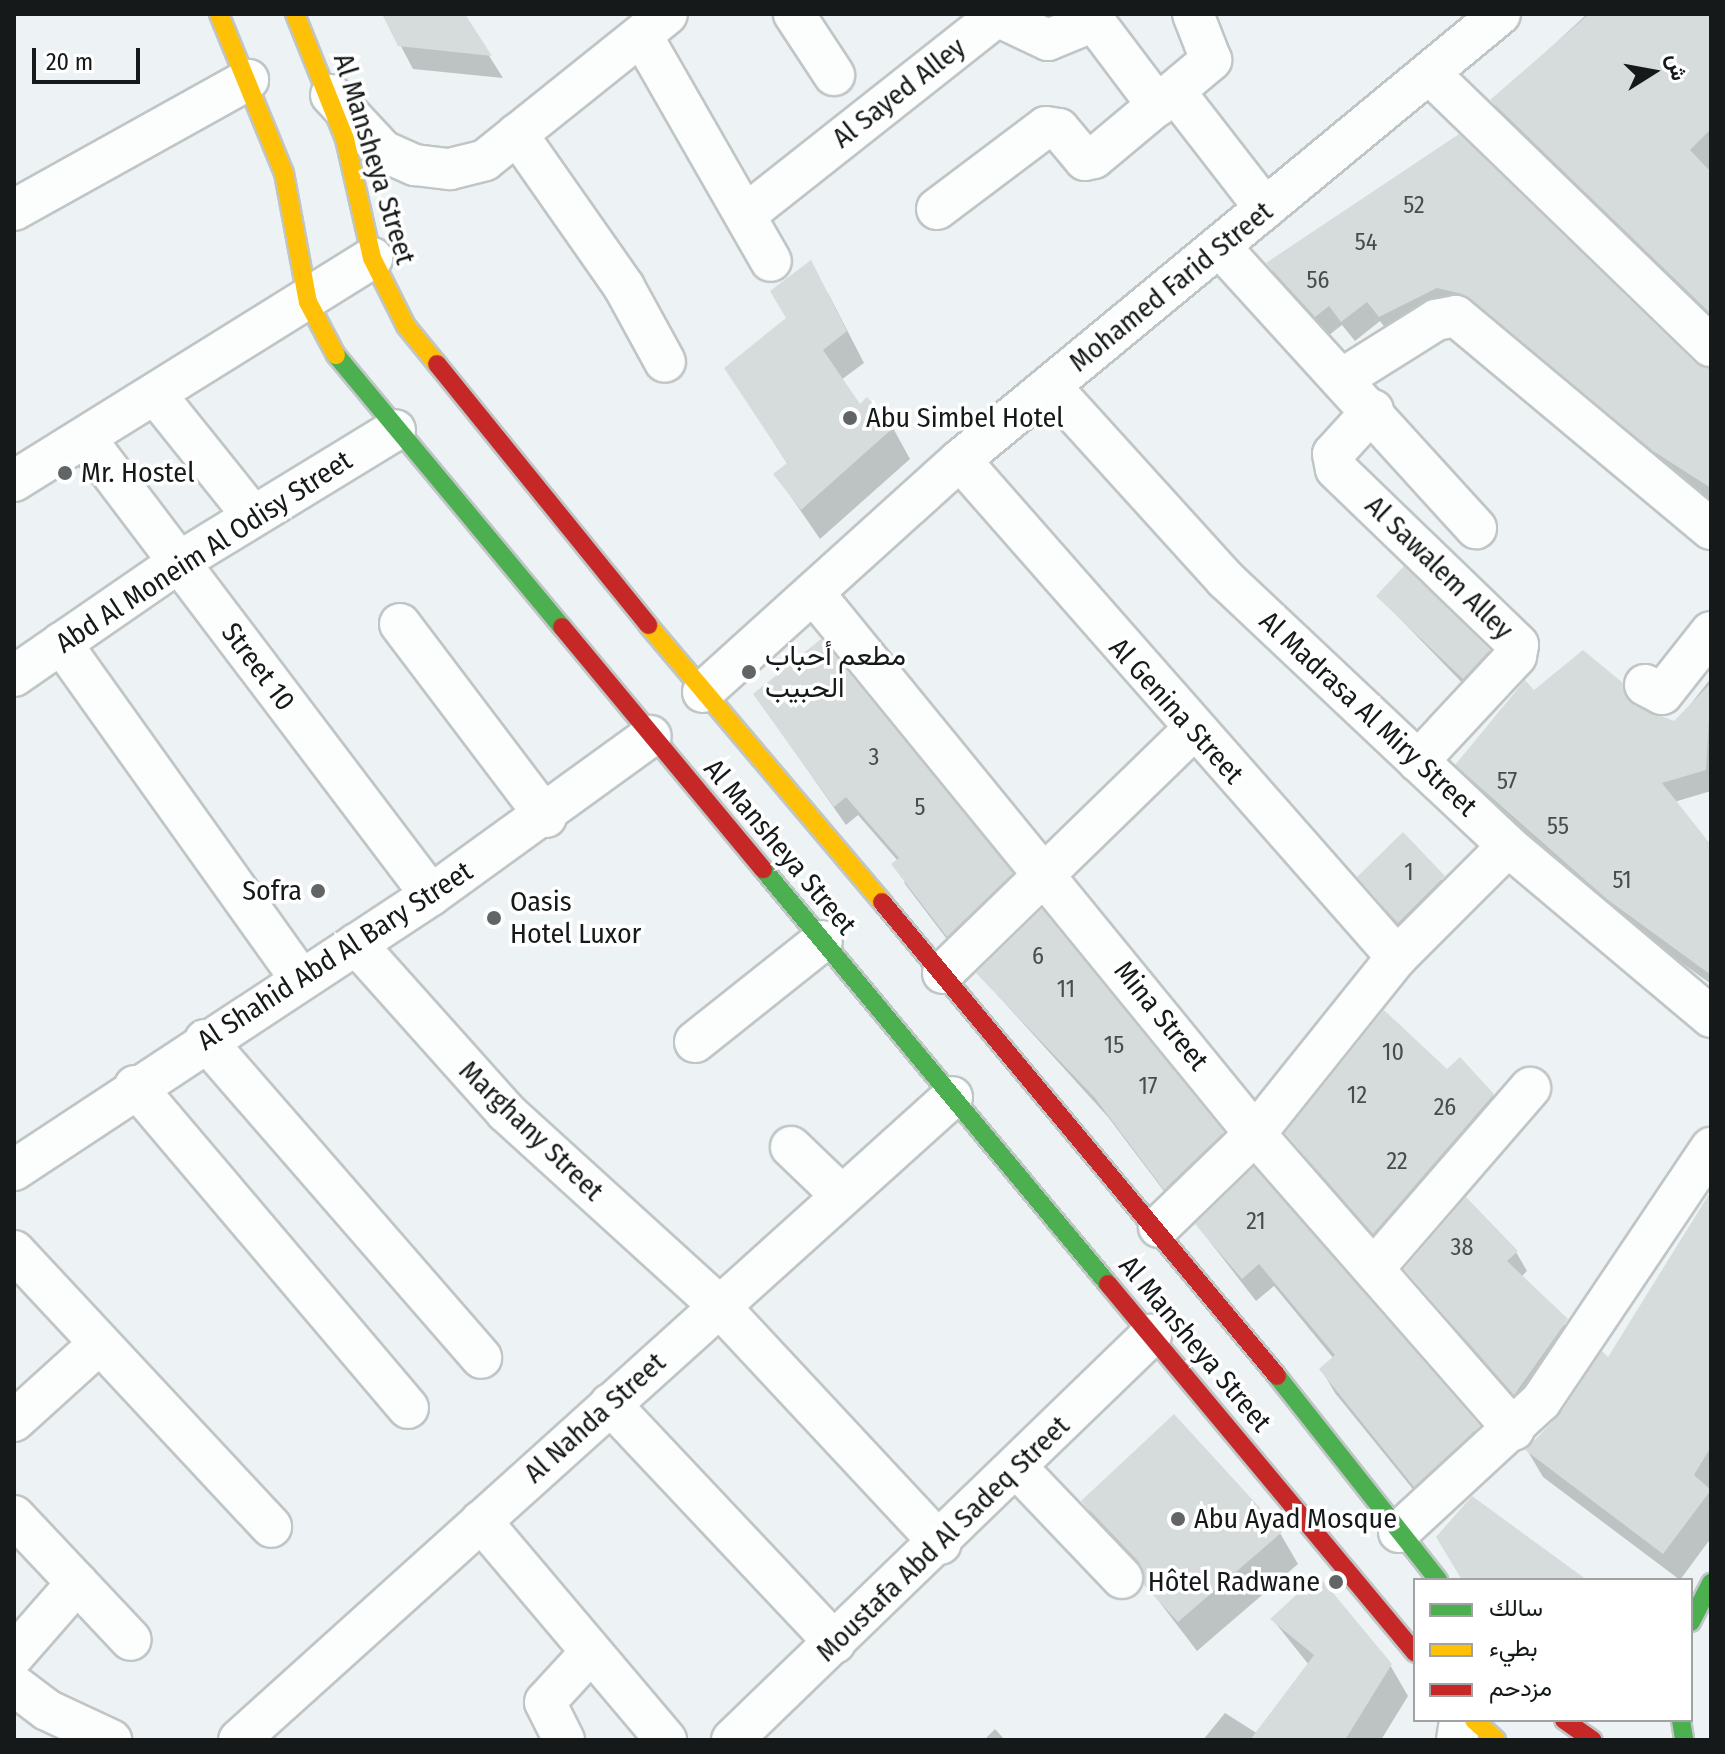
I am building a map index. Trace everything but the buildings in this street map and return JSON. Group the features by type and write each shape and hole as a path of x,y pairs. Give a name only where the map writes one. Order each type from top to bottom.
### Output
{"main road":[{"name":"Al Mansheya Street","path":"219,14 284,173 308,302 325,342 395,430 1413,1651"},
{"name":"Al Mansheya Street","path":"295,14 331,95 372,258 406,326 703,692 1159,1227 1436,1578"},
{"path":"1693,1618 1711,1583"},
{"path":"1476,1722 1496,1740"},
{"path":"1570,1725 1593,1740"}],"street":[{"path":"794,14 834,75"},
{"path":"937,209 1046,127 1059,129 1090,161 1211,60 1193,14"},
{"name":"Mohamed Farid Street","path":"703,692 815,595 960,460 1221,248 1265,208 1432,76 1500,14"},
{"name":"Al Sayed Alley","path":"745,215 997,16 1048,40 1094,21 1166,99"},
{"path":"331,95 383,151 415,165 450,169 485,160 654,25 745,215 771,261"},
{"path":"1432,76 1711,346"},
{"path":"14,210 248,80"},
{"path":"1166,99 1265,208"},
{"path":"517,134 624,287 665,362"},
{"path":"1221,248 1373,410 1476,528"},
{"path":"14,481 308,302 372,258"},
{"path":"1342,379 1436,320 1456,316 1711,529"},
{"name":"Al Madrasa Al Miry Street","path":"1050,386 1225,579 1508,846 1711,1017"},
{"path":"156,395 252,515"},
{"name":"Al Sawalem Alley","path":"1373,410 1333,454 1336,469 1518,645 1516,656 1418,761"},
{"name":"Abd Al Moneim Al Odisy Street","path":"14,676 179,562 395,430"},
{"name":"Street 10","path":"85,438 431,895"},
{"name":"Al Genina Street","path":"960,460 1397,957"},
{"name":"Mina Street","path":"815,595 1048,874 1255,1134 1375,1267 1514,1430"},
{"path":"400,624 546,817"},
{"path":"1645,685 1662,694 1711,632"},
{"path":"61,643 301,979"},
{"path":"943,973 1194,729"},
{"name":"Al Shahid Abd Al Bary Street","path":"14,1170 135,1086 546,817 651,736"},
{"path":"1159,1227 1255,1134 1397,957 1508,846"},
{"path":"695,1042 822,941"},
{"name":"Marghany Street","path":"356,944 506,1112 719,1306 941,1544"},
{"path":"205,1040 481,1358"},
{"path":"135,1086 408,1408"},
{"path":"1375,1267 1530,1088"},
{"name":"Al Nahda Street","path":"239,1740 952,1097"},
{"path":"791,1147 841,1195"},
{"path":"1399,1532 1514,1430 1566,1369 1711,1148"},
{"path":"14,1251 271,1527"},
{"name":"Moustafa Abd Al Sadeq Street","path":"732,1740 941,1544 1151,1335"},
{"path":"14,1421 99,1344"},
{"path":"610,1404 835,1643"},
{"path":"1017,1468 1122,1578"},
{"path":"14,1516 131,1640"},
{"path":"481,1521 666,1740"},
{"path":"14,1655 77,1583"},
{"path":"564,1740 545,1702 591,1652"},
{"path":"14,1685 47,1710 111,1740"}],"traffic: fast":[{"path":"336,355 562,627"},
{"path":"763,869 1108,1284"},
{"path":"1277,1376 1436,1578"},
{"path":"1693,1618 1711,1583"},
{"path":"1681,1722 1684,1740"}],"traffic: slow":[{"path":"219,14 284,173 308,302 336,355"},
{"path":"295,14 345,139 372,258 406,326 437,364"},
{"path":"648,625 882,902"},
{"path":"1476,1722 1496,1740"}],"traffic: jam":[{"path":"437,364 648,625"},
{"path":"562,627 763,869"},
{"path":"882,902 1277,1376"},
{"path":"1108,1284 1413,1651"},
{"path":"1567,1722 1593,1740"}],"place":[{"name":"Abu Simbel Hotel","path":"850,418"},
{"name":"Mr. Hostel","path":"65,473"},
{"name":"مطعم أحباب الحبيب","path":"749,672"},
{"name":"Sofra","path":"318,891"},
{"name":"Oasis Hotel Luxor","path":"494,918"},
{"name":"Abu Ayad Mosque","path":"1178,1519"},
{"name":"Hôtel Radwane","path":"1336,1582"}]}
